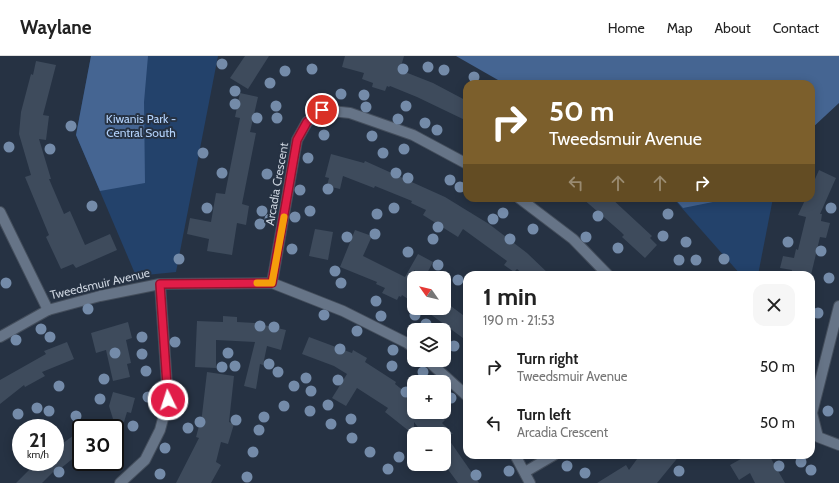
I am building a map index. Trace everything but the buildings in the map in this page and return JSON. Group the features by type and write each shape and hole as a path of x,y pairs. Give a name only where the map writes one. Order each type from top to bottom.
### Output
{"street":[{"name":"Arcadia Crescent","path":"272,283 297,140 307,122 322,110 350,113 413,135 463,162"},
{"path":"524,202 573,239 604,271"},
{"path":"0,212 48,310"},
{"name":"Tweedsmuir Avenue","path":"0,337 48,310 100,296 160,284 272,283 343,311 407,342"},
{"path":"120,483 144,460 160,430 168,400 160,284"},
{"path":"815,401 839,306"},
{"path":"435,367 463,392"},
{"path":"815,426 818,438 839,445"},
{"path":"517,459 530,483"},
{"path":"525,472 547,459"}],"green space":[{"name":"Kiwanis Park - Central South","path":"91,56 218,56 176,272 136,276 76,135"},
{"path":"91,56 148,56 144,102 145,183 100,191 76,135"},
{"path":"456,56 839,56 839,103 815,125 815,80 498,80"},
{"path":"677,202 772,202 759,271 737,271"},
{"path":"678,202 713,202 683,208"}],"slow traffic":[{"path":"257,283 272,283 284,217"}],"route":[{"path":"168,400 160,284 272,283 297,140 307,122 322,110"}]}
